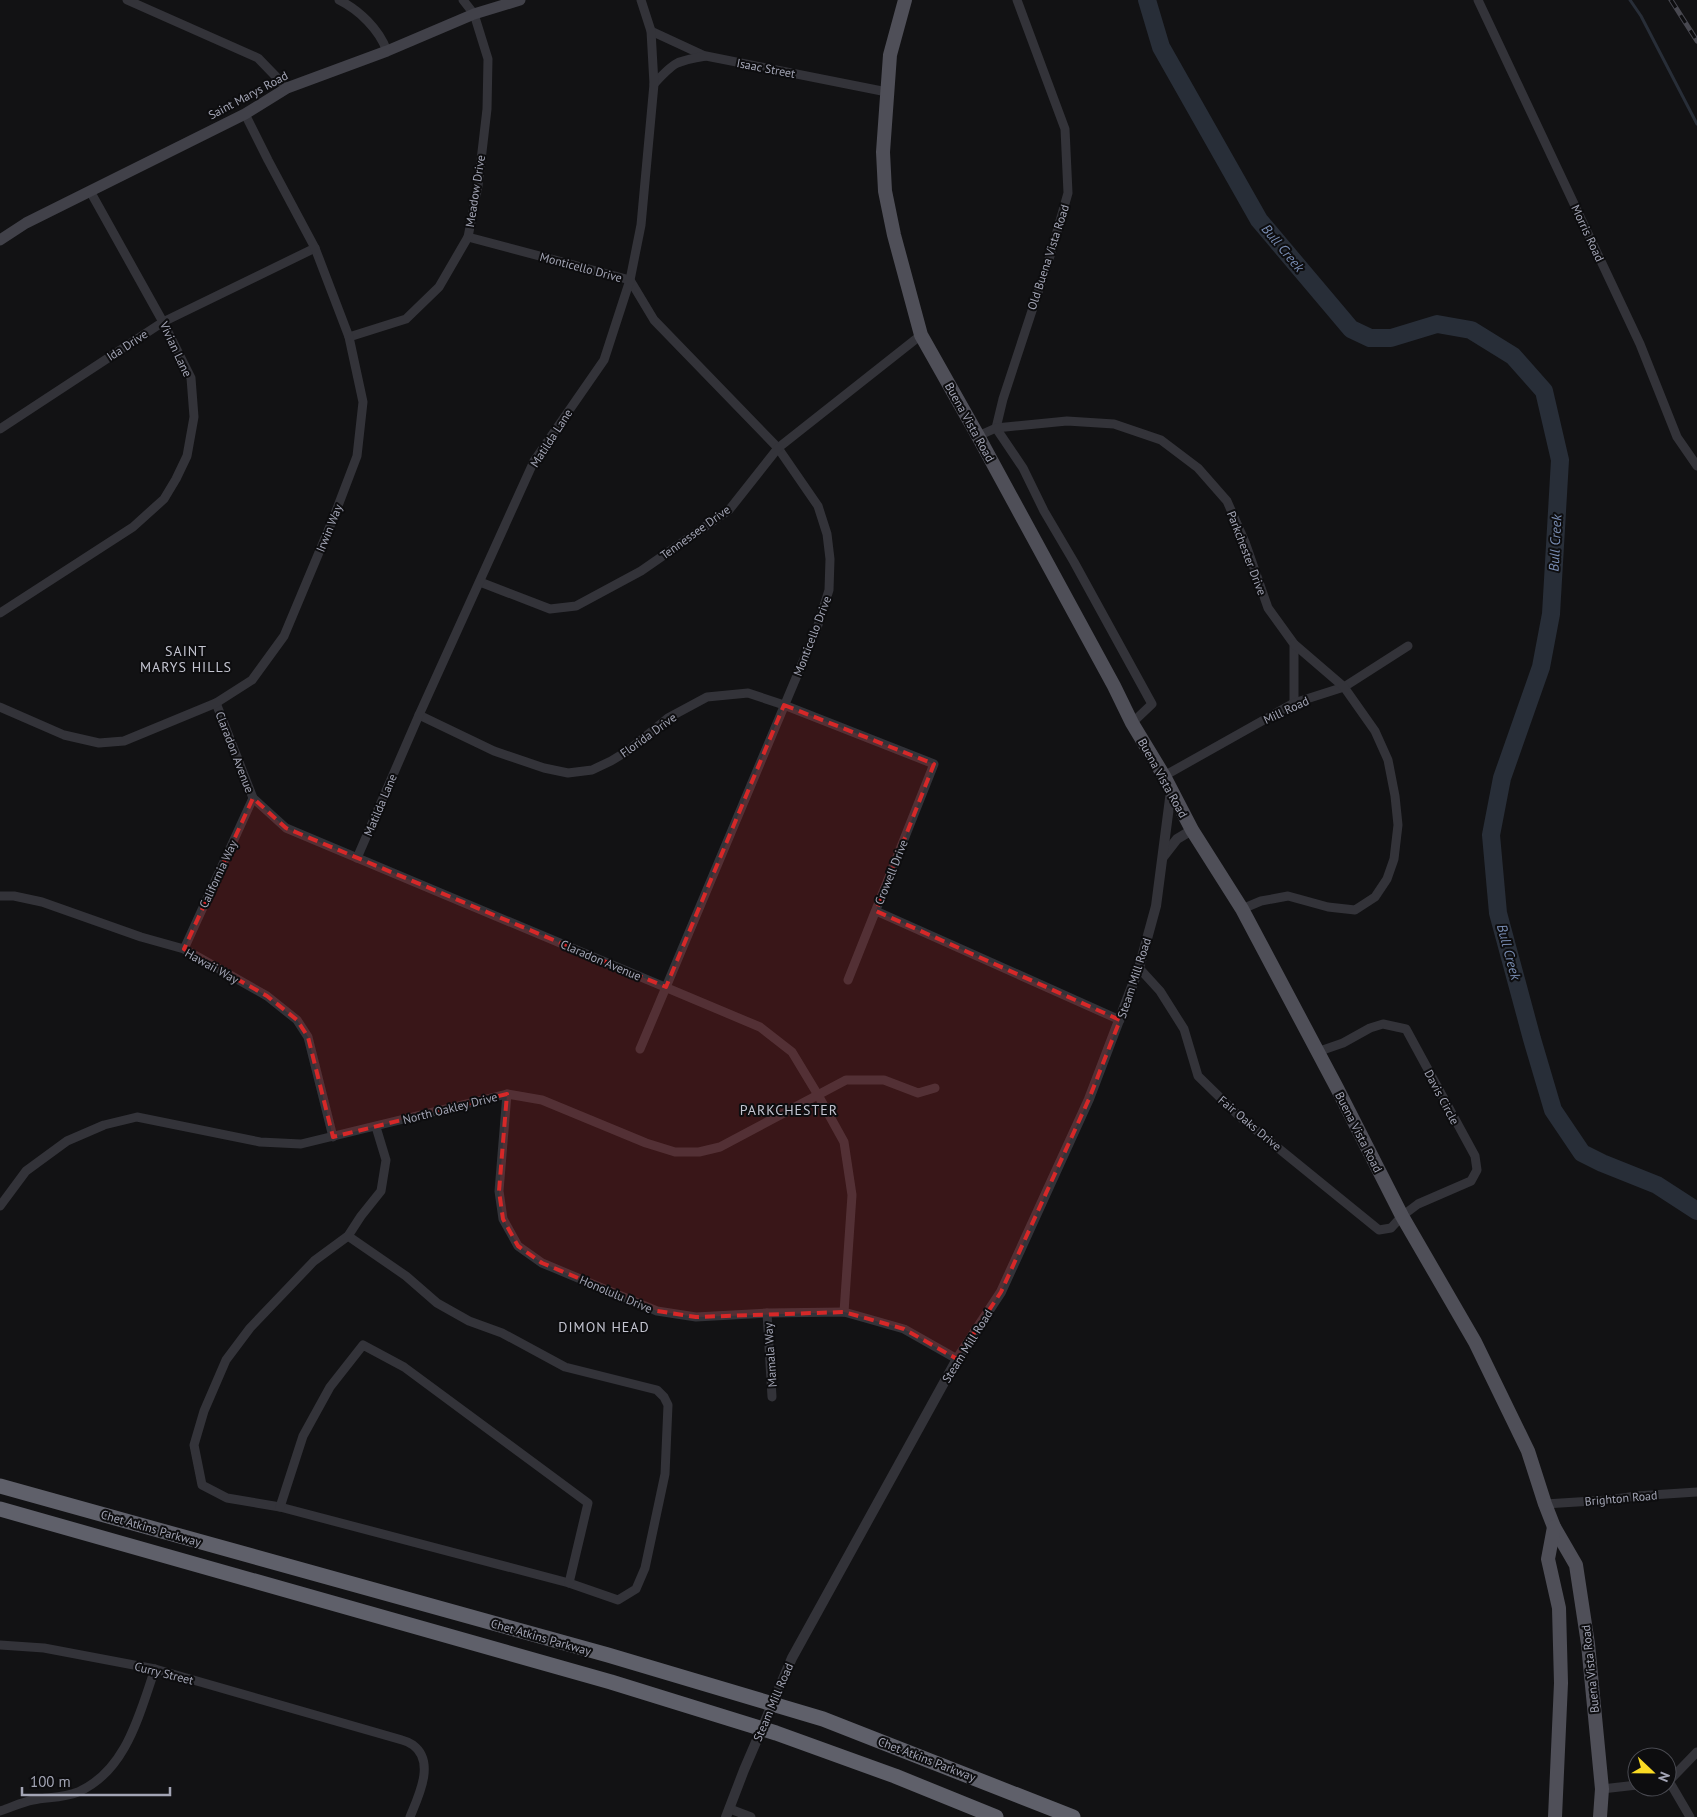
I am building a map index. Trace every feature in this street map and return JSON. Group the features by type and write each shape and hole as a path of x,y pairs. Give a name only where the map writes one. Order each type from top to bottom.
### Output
{"highway":[{"name":"Chet Atkins Parkway","path":"0,1486 599,1652 823,1719 1073,1817"},
{"name":"Chet Atkins Parkway","path":"0,1509 602,1680 776,1732 895,1776 996,1817"},
{"path":"1033,1801 1080,1817"}],"main road":[{"name":"Saint Marys Road","path":"0,240 26,223 245,114 287,88 474,14 520,0"},
{"name":"Buena Vista Road","path":"905,0 890,54 883,152 885,192 894,235 921,335 1114,686 1132,723 1164,776 1192,830 1242,909 1402,1216 1475,1342 1528,1451 1554,1527 1576,1564 1588,1644 1602,1789 1600,1817"},
{"name":"Buena Vista Road","path":"1554,1527 1548,1559 1559,1608 1561,1683 1555,1817"}],"street":[{"path":"127,0 258,58 287,88"},
{"path":"338,0 352,6 382,37 387,50"},
{"path":"463,0 474,14"},
{"name":"Matilda Lane","path":"357,858 419,715 534,461 604,360 630,280 641,225 654,84 651,31 641,0"},
{"name":"Old Buena Vista Road","path":"996,428 1002,399 1050,256 1068,193 1065,129 1016,0"},
{"name":"Morris Road","path":"1478,0 1640,344 1677,437 1697,466"},
{"name":"Meadow Drive","path":"349,338 406,319 440,287 468,237 478,186 486,118 488,59 474,14"},
{"path":"651,31 706,56"},
{"name":"Isaac Street","path":"654,84 666,70 678,61 706,56 887,92"},
{"name":"Irwin Way","path":"0,707 64,735 98,743 124,741 216,703 252,680 284,636 333,519 357,456 363,402 349,338 315,248 245,114"},
{"name":"Vivian Lane","path":"0,613 133,527 164,499 187,456 194,417 190,378 163,322 90,191"},
{"name":"Monticello Drive","path":"468,237 630,280 654,320 778,448 818,506 827,534 830,559 829,590 817,628 640,1049"},
{"name":"Ida Drive","path":"0,429 163,322 315,248"},
{"name":"Tennessee Drive","path":"480,582 550,609 576,606 641,571 729,510 778,448 921,335"},
{"name":"Parkchester Drive","path":"978,436 996,428 1067,421 1114,424 1161,440 1198,468 1227,501 1245,542 1268,608 1294,644 1344,687 1375,731 1388,760 1395,796 1398,826 1394,859 1387,879 1375,897 1355,910 1328,907 1288,896 1261,901 1242,909"},
{"path":"996,428 1023,468 1044,511 1152,704 1132,723"},
{"path":"1294,644 1294,703"},
{"name":"Mill Road","path":"1164,776 1294,703 1344,687 1408,646"},
{"name":"Florida Drive","path":"419,715 494,751 544,768 568,773 592,770 611,761 629,750 668,718 707,697 748,693 784,705 934,764"},
{"name":"Claradon Avenue","path":"216,703 253,798 286,828 760,1027 792,1052 844,1142 852,1194 844,1312"},
{"name":"Crowell Drive","path":"848,980 934,764"},
{"name":"Steam Mill Road","path":"728,1813 744,1770 792,1658 957,1359 1001,1292 1089,1099 1139,968 1156,906 1171,791"},
{"name":"California Way","path":"184,949 253,798"},
{"path":"1162,857 1177,839 1192,830"},
{"name":"Hawaii Way","path":"0,896 14,896 42,902 141,938 184,949 267,996 297,1020 308,1037 324,1105 334,1137"},
{"path":"876,911 1120,1020"},
{"name":"Fair Oaks Drive","path":"1139,968 1160,991 1184,1029 1198,1076 1240,1118 1379,1230 1391,1228 1402,1216"},
{"name":"Davis Circle","path":"1317,1052 1343,1043 1370,1028 1383,1024 1406,1029 1475,1156 1477,1170 1471,1181 1418,1204 1402,1216"},
{"name":"North Oakley Drive","path":"0,1206 26,1171 67,1141 104,1125 137,1117 260,1142 300,1144 507,1094 542,1100 675,1152 699,1152 720,1147 846,1080 884,1080 918,1093 935,1088"},
{"name":"Honolulu Drive","path":"507,1094 499,1191 503,1219 518,1246 542,1262 657,1311 696,1317 767,1313 844,1312 904,1329 957,1359"},
{"path":"348,1236 406,1276 437,1303 469,1320 502,1333 565,1367 657,1390 664,1397 668,1405 665,1474 645,1568 636,1589 618,1600 568,1583 280,1507 227,1498 202,1485 194,1445 204,1411 226,1360 250,1328 314,1261 348,1236 361,1216 382,1191 386,1160 376,1127"},
{"name":"Mamala Way","path":"767,1313 772,1397"},
{"path":"280,1507 304,1436 330,1386 363,1345 404,1367 588,1503 568,1583"},
{"name":"Brighton Road","path":"1545,1504 1697,1492"},
{"name":"Curry Street","path":"0,1645 44,1648 155,1670 402,1740 414,1746 422,1758 425,1770 410,1817"},
{"path":"0,1811 32,1800 52,1799 78,1792 101,1778 118,1759 133,1733 155,1670"},
{"path":"1677,1772 1697,1752"},
{"path":"1602,1789 1627,1785"},
{"path":"1677,1796 1690,1817"},
{"path":"728,1813 751,1817"}],"highlighted area":[{"path":"784,705 934,764 876,911 1120,1020 1089,1099 1001,1292 957,1359 904,1329 844,1312 696,1317 657,1311 542,1263 518,1246 503,1219 499,1191 507,1094 333,1137 308,1037 297,1020 267,996 184,949 253,798 286,828 666,987"}],"waterway":[{"name":"Bull Creek","path":"1147,0 1161,47 1259,220 1351,329 1370,338 1391,338 1437,324 1471,330 1513,356 1544,391 1560,460 1551,614 1541,667 1502,778 1491,835 1498,913 1553,1110 1582,1153 1657,1185 1697,1211"},
{"path":"1630,0 1641,16 1697,124"}],"railway":[{"path":"1671,0 1697,41"}],"district":[{"name":"SAINT MARYS HILLS","path":"186,660"},
{"name":"PARKCHESTER","path":"789,1110"},
{"name":"DIMON HEAD","path":"604,1327"}]}
